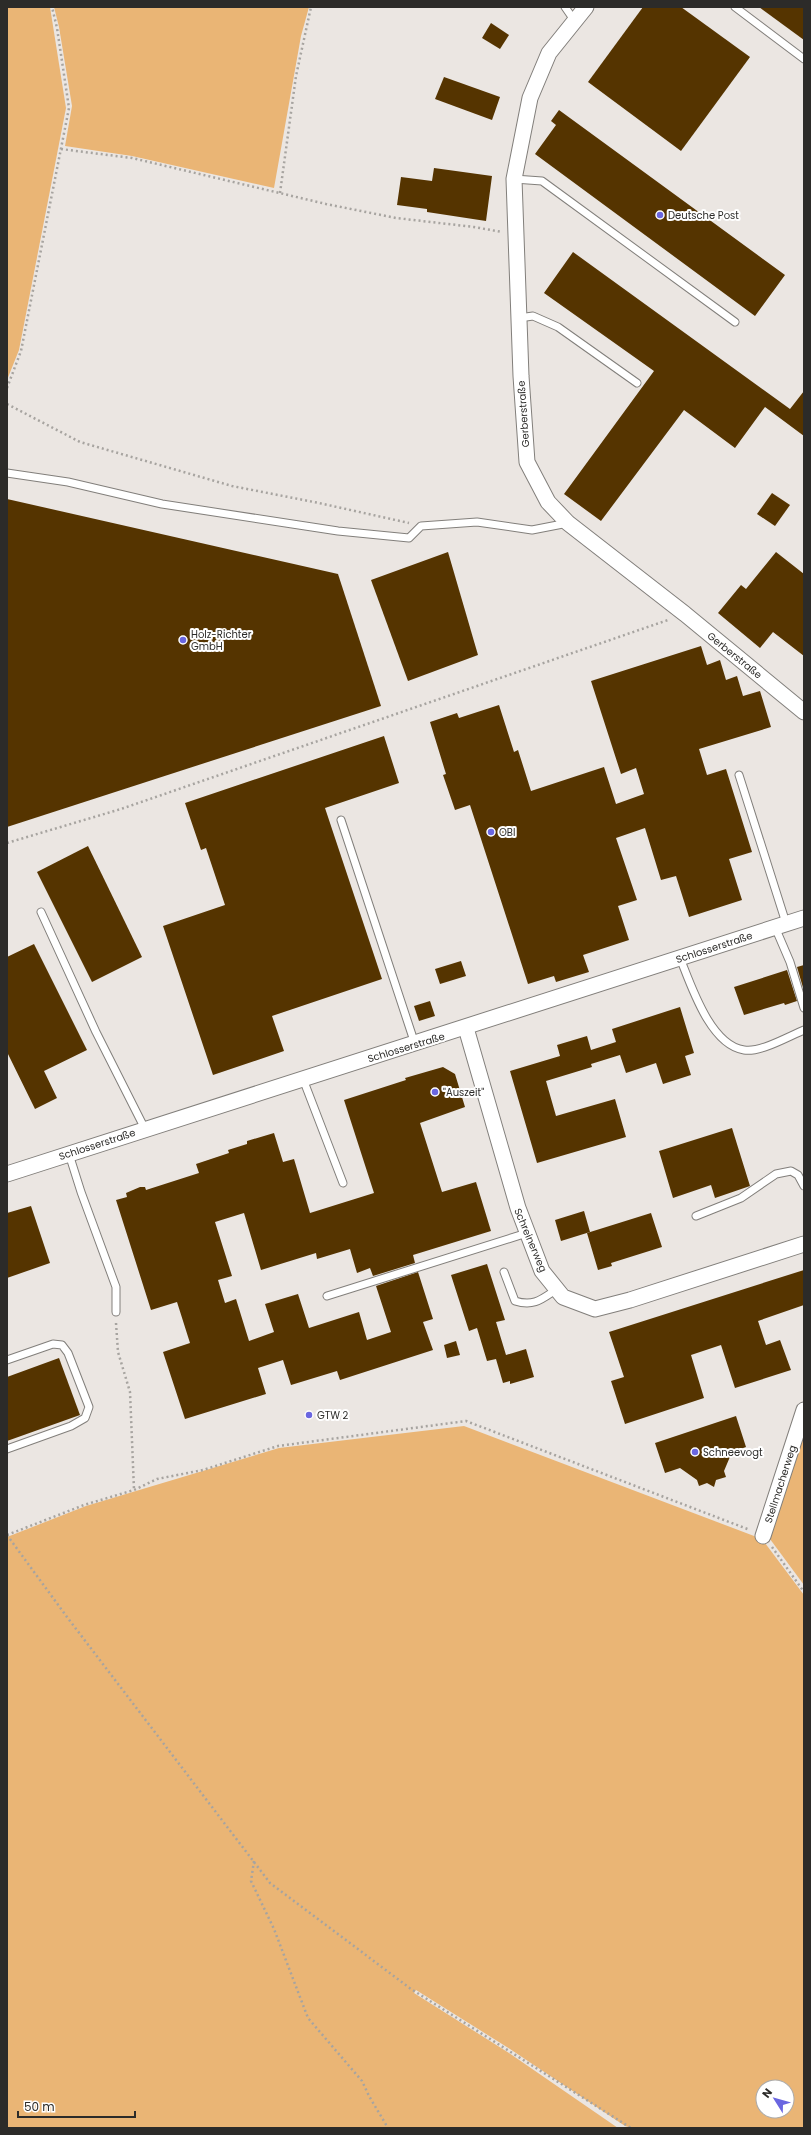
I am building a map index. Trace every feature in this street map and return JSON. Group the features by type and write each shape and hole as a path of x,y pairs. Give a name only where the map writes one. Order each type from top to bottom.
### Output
{"street":[{"name":"Gerberstraße","path":"586,7 574,20 549,53 530,98 514,179 515,234 527,462 548,502 568,523 685,614 804,712"},
{"name":"Schlosserstraße","path":"7,1174 69,1153 466,1028 804,918"},
{"name":"Schreinerweg","path":"466,1028 518,1208 527,1233 542,1271 563,1297 595,1309 630,1300 804,1244"},
{"name":"Stellmacherweg","path":"763,1536 804,1410"}],"lane":[{"path":"565,7 574,20"},
{"path":"735,7 804,58"},
{"path":"514,179 542,181 736,322"},
{"path":"519,318 533,316 558,327 637,383"},
{"path":"7,473 68,482 162,504 338,531 409,538 421,526 476,522 532,530 568,523"},
{"path":"739,775 804,1008"},
{"path":"341,820 415,1044"},
{"path":"41,912 96,1032 145,1129"},
{"path":"680,958 700,1006 716,1031 730,1046 744,1050 760,1048 804,1030"},
{"path":"303,1079 343,1183"},
{"path":"69,1153 81,1192 116,1287 116,1312"},
{"path":"696,1216 741,1198 776,1174 791,1171 798,1174 804,1186"},
{"path":"327,1296 527,1233"},
{"path":"504,1272 515,1301 525,1304 535,1303 557,1289"},
{"path":"7,1360 53,1344 62,1345 68,1353 89,1407 88,1414 80,1421 7,1449"}],"path":[{"path":"7,388 21,351 69,108 57,28 52,7"},
{"path":"280,193 296,76 311,7"},
{"path":"61,149 132,158 280,193 396,218 474,227 515,234"},
{"path":"7,404 80,442 232,486 319,503 421,526"},
{"path":"7,843 121,809 685,614"},
{"path":"116,1312 118,1352 130,1392 134,1490"},
{"path":"631,2128 411,1989 270,1883 67,1617 7,1535 84,1505 134,1490 157,1479 203,1470 278,1446 466,1421 763,1536 804,1592"},
{"path":"254,1861 251,1881 274,1929 308,2018 362,2081 388,2128"}],"shaded area":[{"path":"7,7 50,7 66,108 19,350 7,380"},
{"path":"54,7 309,7 301,36 274,188 132,156 65,146 72,106 59,27"},
{"path":"804,1423 804,1585 767,1535"},
{"path":"464,1426 762,1539 804,1595 804,2128 632,2128 625,2126 510,2049 416,1990 414,1993 509,2053 618,2128 7,2128 7,1537 86,1506 279,1448"}],"building":[{"path":"643,7 681,7 750,57 681,151 588,82"},
{"path":"759,7 804,7 804,40"},
{"path":"491,23 509,35 500,49 482,38"},
{"path":"444,77 500,97 492,120 435,99"},
{"name":"Deutsche Post","path":"559,110 785,275 755,316 535,154 556,125 551,121"},
{"path":"434,168 492,176 486,221 427,212 427,209 397,205 401,177 432,181"},
{"path":"573,252 790,409 804,391 804,436 765,407 735,448 684,410 601,521 564,494 654,371 544,293"},
{"path":"772,493 790,505 775,526 757,514"},
{"name":"Holz-Richter GmbH","path":"7,499 338,574 381,706 7,827"},
{"path":"448,552 478,655 408,681 371,580"},
{"path":"776,552 804,574 804,656 773,632 760,648 718,613 741,585 746,589"},
{"path":"701,646 707,665 720,660 726,680 737,676 743,696 760,691 771,727 699,749 707,775 726,769 752,852 729,859 742,900 689,917 676,876 661,880 645,828 616,838 637,900 618,906 629,940 583,955 589,972 556,982 554,976 528,984 470,805 455,810 443,775 446,774 430,722 457,713 459,718 499,705 514,752 518,750 531,791 604,767 616,804 644,794 636,768 621,774 591,681"},
{"path":"384,736 399,783 325,808 382,979 272,1016 284,1051 213,1075 163,926 225,905 206,848 201,850 185,803"},
{"path":"88,846 142,957 92,982 37,872"},
{"path":"34,944 87,1050 44,1071 57,1098 35,1109 7,1052 7,957"},
{"path":"461,961 466,976 440,984 435,969"},
{"path":"804,965 804,991 797,967"},
{"path":"787,970 797,1001 785,1005 784,1003 744,1015 734,987"},
{"path":"430,1001 435,1016 419,1021 414,1006"},
{"path":"680,1007 694,1053 685,1056 691,1075 663,1084 656,1063 626,1073 620,1055 591,1064 592,1067 546,1081 556,1116 615,1099 626,1137 537,1163 510,1071 560,1056 557,1045 587,1036 591,1050 616,1042 612,1029"},
{"path":"443,1067 455,1074 465,1107 420,1123 442,1192 476,1182 491,1231 413,1255 415,1263 373,1276 370,1268 357,1273 350,1249 317,1259 316,1253 261,1270 244,1213 215,1222 232,1276 218,1280 225,1303 236,1299 249,1341 274,1332 265,1304 298,1294 309,1328 359,1312 367,1340 391,1332 376,1286 418,1272 433,1319 423,1322 433,1350 340,1380 337,1371 291,1385 283,1360 258,1368 266,1394 185,1419 163,1352 190,1343 177,1302 151,1310 116,1200 127,1197 126,1193 140,1187 145,1187 146,1190 199,1173 196,1164 229,1153 228,1150 247,1144 247,1141 274,1133 283,1162 294,1159 310,1213 374,1193 344,1100 406,1080 405,1078"},
{"path":"732,1128 750,1186 715,1198 711,1185 673,1198 659,1151"},
{"path":"31,1206 50,1263 7,1278 7,1213"},
{"path":"584,1211 590,1232 561,1241 555,1220"},
{"path":"651,1213 662,1247 611,1263 612,1266 598,1270 587,1233"},
{"path":"487,1264 505,1320 496,1322 506,1355 526,1349 534,1377 510,1384 510,1381 503,1383 496,1359 487,1361 477,1328 469,1331 451,1275"},
{"path":"804,1270 804,1305 758,1321 766,1345 780,1340 791,1370 735,1388 721,1345 691,1355 704,1398 625,1424 611,1381 624,1377 609,1332"},
{"path":"456,1341 460,1355 447,1358 444,1345"},
{"path":"59,1358 80,1415 7,1441 7,1377"},
{"name":"Schneevogt","path":"736,1416 746,1447 732,1452 724,1471 726,1477 716,1480 714,1487 707,1483 699,1486 697,1480 680,1468 665,1473 655,1443"}],"place":[{"name":"Deutsche Post","path":"660,215"},
{"name":"Holz-Richter GmbH","path":"183,640"},
{"name":"OBI","path":"491,832"},
{"name":"\"Auszeit\"","path":"435,1092"},
{"name":"GTW 2","path":"309,1415"},
{"name":"Schneevogt","path":"695,1452"}]}
